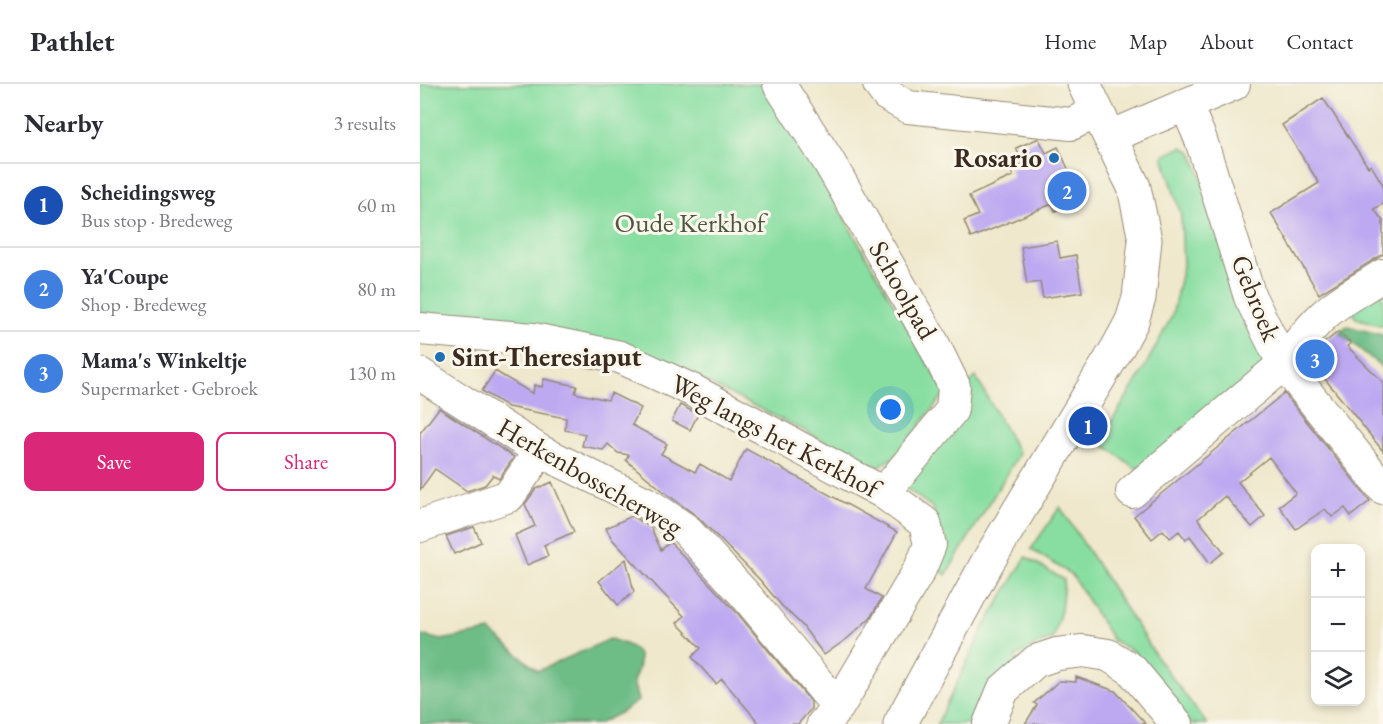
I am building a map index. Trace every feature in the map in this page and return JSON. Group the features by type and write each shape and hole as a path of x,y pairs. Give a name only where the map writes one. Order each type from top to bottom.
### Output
{"main road":[{"path":"900,724 987,564 1127,330 1139,298 1145,240 1134,187 1097,111"}],"street":[{"name":"Schoolpad","path":"779,84 830,162 933,343 954,386 952,410 884,493"},
{"path":"879,84 887,95 908,107 1071,124 1097,111 1145,121 1234,84"},
{"name":"Gebroek","path":"1186,105 1201,140 1250,297 1283,363 1294,347 1324,314 1383,275"},
{"name":"Weg langs het Kerkhof","path":"420,329 533,339 620,357 692,390 884,493 925,523 930,545 920,569 831,716"},
{"path":"1132,492 1283,363 1383,488"},
{"name":"Herkenbosscherweg","path":"420,374 540,451 648,504 685,529 748,598 831,716"},
{"path":"420,526 509,496 540,451"},
{"path":"989,724 1004,690 1036,661 1057,654 1083,651 1108,655 1131,669 1177,724"}],"green space":[{"name":"Oude Kerkhof","path":"420,84 767,84 945,393 896,456 878,467 661,360 558,333 420,313"},
{"path":"1182,147 1192,152 1268,355 1261,371 1147,466 1135,468 1104,445 1102,437 1141,374 1172,316 1183,266 1181,215 1163,156"},
{"path":"1383,281 1383,326 1356,318 1350,309"},
{"path":"1347,326 1383,335 1383,368 1339,332"},
{"path":"976,377 1019,454 946,575 936,567 942,540 933,508 902,485 958,417 971,381"},
{"path":"1060,507 1158,659 1207,724 1191,724 1131,657 1135,652 1113,641 1072,575 1031,549"},
{"path":"1026,557 1064,580 1061,610 1053,638 1015,657 1018,663 979,724 937,724 984,627"},
{"path":"490,631 538,671 610,639 627,645 637,652 639,657 633,681 638,701 598,724 420,724 420,635 441,640"}],"building":[{"path":"1323,98 1368,167 1371,165 1383,185 1383,204 1374,209 1383,221 1383,254 1319,294 1271,213 1319,183 1282,125"},
{"path":"1037,139 1046,153 1058,147 1082,199 1055,211 1052,204 971,238 964,221 978,215 969,196 1013,176 1010,169 1023,164 1016,148"},
{"path":"1057,241 1060,258 1076,255 1082,292 1043,298 1040,282 1027,284 1021,247"},
{"path":"1338,332 1351,343 1347,346 1383,382 1383,451 1309,359 1319,347"},
{"path":"495,371 533,394 534,385 542,387 544,379 577,386 575,393 608,400 611,393 641,408 632,425 667,444 661,454 695,472 700,464 729,481 746,449 897,532 866,589 882,598 870,618 824,655 802,625 760,580 698,517 626,460 629,455 618,453 608,444 603,450 582,446 585,434 565,430 566,418 508,407 482,391"},
{"path":"1284,393 1370,501 1351,516 1345,508 1332,517 1325,509 1296,529 1279,506 1296,493 1269,457 1238,482 1265,516 1252,527 1225,496 1198,519 1224,552 1210,563 1190,536 1186,540 1179,531 1170,538 1163,530 1152,539 1134,516"},
{"path":"680,405 698,414 690,430 672,421"},
{"path":"439,408 514,457 499,479 493,475 485,485 467,491 435,469 420,490 420,433"},
{"path":"552,482 574,532 544,545 548,556 527,565 515,535 535,526 525,504 536,489"},
{"path":"632,516 651,528 661,550 670,542 738,614 811,702 811,709 798,724 760,724 722,679 716,684 692,657 701,648 677,623 684,616 612,539 606,528"},
{"path":"474,527 481,542 454,554 446,536"},
{"path":"626,559 634,592 618,605 599,581"},
{"path":"1076,677 1115,691 1146,724 1025,724 1037,705 1034,703 1059,681 1076,682"}],"place":[{"name":"Rosario","path":"1054,158"},
{"name":"Ya'Coupe","path":"1067,191"},
{"name":"Sint-Theresiaput","path":"440,357"},
{"name":"Mama's Winkeltje","path":"1315,359"},
{"name":"Scheidingsweg","path":"1088,426"}]}
